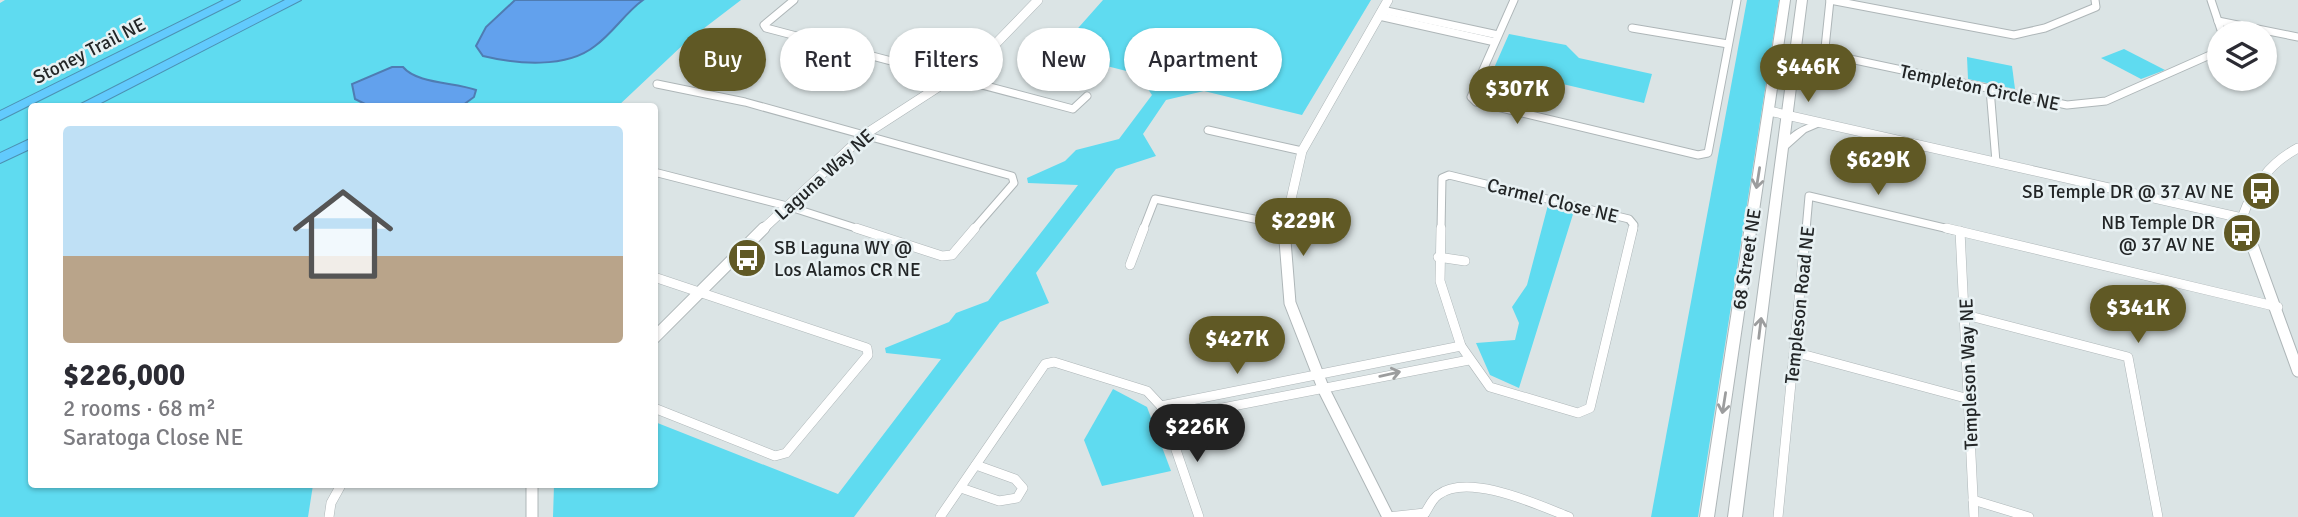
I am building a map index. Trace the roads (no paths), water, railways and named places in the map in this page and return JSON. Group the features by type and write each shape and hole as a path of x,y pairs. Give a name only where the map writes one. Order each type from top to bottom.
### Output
{"highway":[{"name":"Stoney Trail NE","path":"0,116 234,0"},
{"path":"90,103 295,0"},
{"path":"107,103 302,0"},
{"path":"0,108 194,19"},
{"path":"0,149 28,135"},
{"path":"0,159 28,144"}],"main road":[{"name":"68 Street NE","path":"1707,517 1784,0"},
{"name":"68 Street NE","path":"1735,517 1802,0"},
{"path":"1783,147 1802,130 1822,122"}],"street":[{"path":"794,0 764,25 766,28 889,61"},
{"name":"Laguna Way NE","path":"1003,36 1038,0"},
{"path":"1514,0 1471,97 1476,102 1698,155 1708,153 1737,0"},
{"path":"1830,0 2014,35 2026,34 2065,21 2096,7 2095,0"},
{"name":"Templeton Circle NE","path":"1830,0 1825,48 1844,59 2067,105 2093,104 2207,56"},
{"path":"2211,0 2218,21"},
{"path":"1496,39 1383,9 1302,151 1284,225 1290,303 1324,390 1388,517 1426,515 1438,495 1461,486 1512,496 1569,517"},
{"path":"1632,28 1728,44"},
{"path":"2277,33 2298,37"},
{"path":"657,84 745,102 1012,176 1014,183 952,255 942,257 788,206 658,174"},
{"path":"1990,89 1997,162"},
{"name":"Laguna Way NE","path":"658,334 700,290 864,135 932,91"},
{"path":"1003,91 1073,109 1087,96"},
{"path":"1769,111 2242,218"},
{"path":"1208,130 1302,151"},
{"path":"2298,148 2270,164 2261,175 2242,218 2256,260 2278,307 2298,371"},
{"name":"Carmel Close NE","path":"1449,175 1629,219 1634,225 1590,408 1578,412 1490,387 1461,346 1440,281 1438,257 1442,178 1449,175"},
{"name":"Templeson Road NE","path":"1778,517 1809,196 2278,307"},
{"path":"1130,265 1155,199 1284,225"},
{"name":"Templeson Way NE","path":"1960,232 1974,517"},
{"path":"1438,257 1465,261"},
{"path":"658,278 867,348 869,355 786,453 775,456 658,410"},
{"path":"1966,315 2128,357 2158,517"},
{"path":"1161,406 1461,346"},
{"path":"1794,352 1969,399"},
{"path":"1166,419 1469,360"},
{"path":"940,517 1045,364 1054,362 1147,391 1161,406 1199,517"},
{"path":"961,488 999,501 1017,498 1023,488 1015,479 976,465"},
{"path":"329,517 331,503 339,488"},
{"path":"532,488 532,517"},
{"path":"1973,500 2029,517"}],"place":[{"name":"SB Temple DR @ 37 AV NE","path":"2261,191"},
{"name":"NB Temple DR @ 37 AV NE","path":"2242,233"},
{"name":"SB Laguna WY @ Los Alamos CR NE","path":"747,258"}]}
